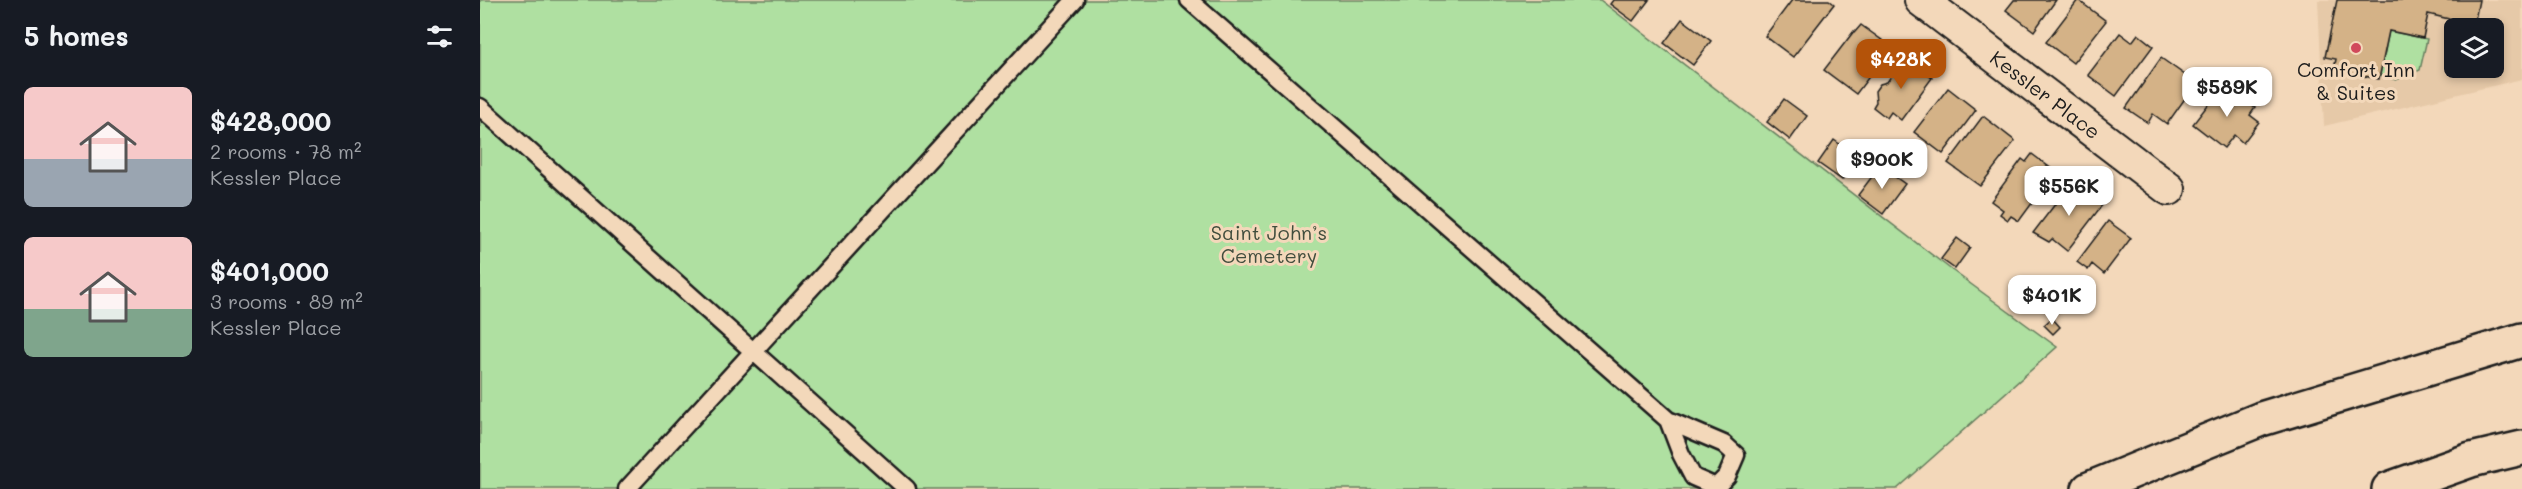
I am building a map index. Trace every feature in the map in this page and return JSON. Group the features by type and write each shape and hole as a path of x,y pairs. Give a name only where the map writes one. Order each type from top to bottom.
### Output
{"highway":[{"path":"2089,489 2261,419 2522,340"},
{"path":"2389,489 2471,460 2522,448"}],"street":[{"name":"Kessler Place","path":"1921,0 2169,189"}],"lane":[{"path":"627,489 1075,0"},
{"path":"1189,0 1668,420"},
{"path":"480,106 908,489"}],"shaded area":[{"path":"2318,0 2522,0 2522,79 2324,126"}],"green space":[{"name":"Saint John’s Cemetery","path":"480,0 1600,0 1953,271 2057,347 1897,489 480,489"},
{"path":"2389,31 2427,39 2420,70 2396,80 2380,75"}],"building":[{"path":"1613,0 1649,0 1633,21 1610,4"},
{"path":"1792,0 1829,0 1834,4 1793,57 1765,36"},
{"path":"2014,0 2056,0 2034,31 2006,10"},
{"path":"2078,0 2106,21 2073,63 2046,42"},
{"name":"Comfort Inn & Suites","path":"2337,0 2479,0 2475,18 2445,18 2428,14 2423,38 2389,31 2379,79 2334,70 2336,59 2325,57"},
{"path":"1682,19 1711,41 1693,65 1664,43"},
{"path":"1861,25 1890,46 1856,94 1824,70"},
{"path":"2120,33 2132,42 2138,34 2153,46 2116,96 2088,75"},
{"path":"1904,58 1932,78 1901,120 1891,112 1887,118 1873,107 1876,102 1875,91 1880,84 1887,82"},
{"path":"2161,58 2196,83 2167,124 2153,114 2148,123 2126,108"},
{"path":"2224,84 2255,108 2250,115 2259,122 2243,143 2234,135 2224,148 2193,124"},
{"path":"1948,88 1976,110 1943,154 1914,132"},
{"path":"1784,99 1807,116 1790,140 1767,122"},
{"path":"1983,116 2015,141 1980,186 1948,163"},
{"path":"1834,140 1859,158 1842,180 1818,163"},
{"path":"2032,154 2053,170 2047,178 2049,180 2019,221 2011,216 2008,220 2000,214 2003,210 1991,201 2022,159 2026,162"},
{"path":"1880,166 1905,184 1883,214 1858,195"},
{"path":"2072,182 2103,204 2067,251 2052,239 2049,242 2033,233"},
{"path":"2108,221 2131,238 2104,274 2092,264 2088,270 2077,262"},
{"path":"1957,238 1970,248 1955,269 1941,259"},
{"path":"2052,318 2060,327 2053,334 2044,325"}],"place":[{"name":"Comfort Inn & Suites","path":"2356,48"}]}
